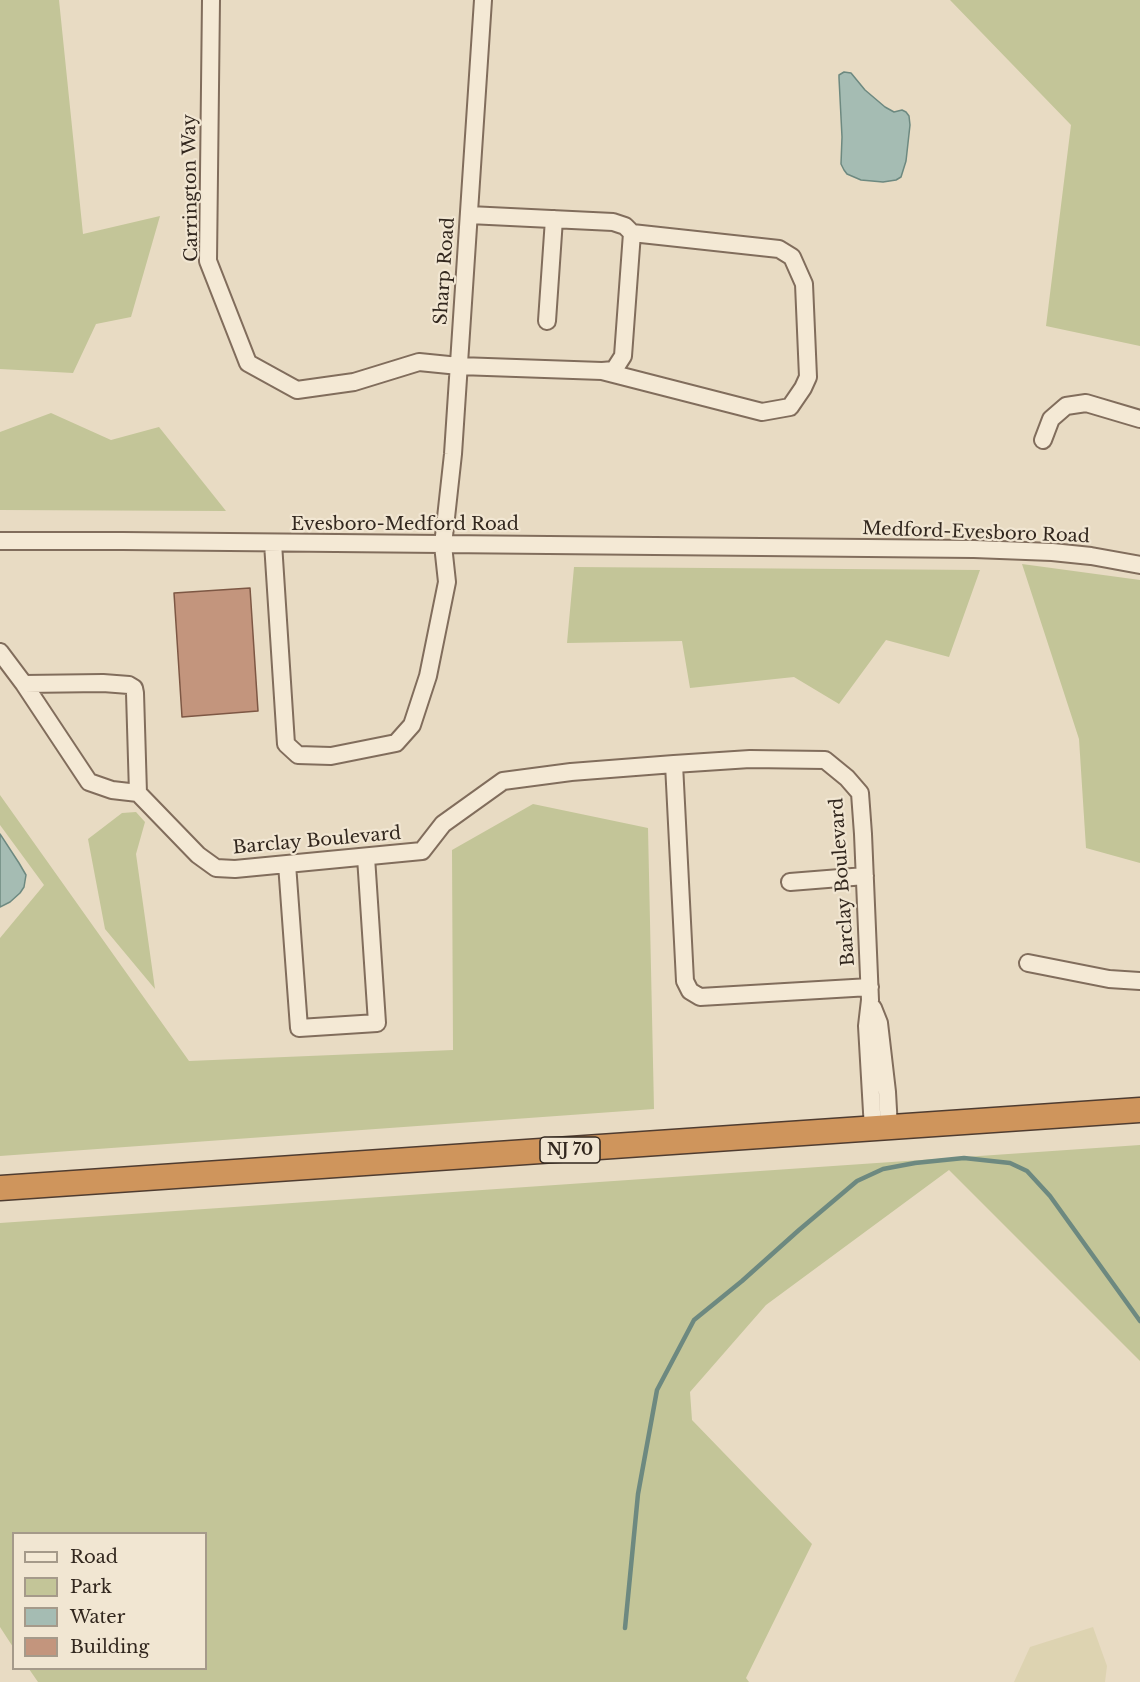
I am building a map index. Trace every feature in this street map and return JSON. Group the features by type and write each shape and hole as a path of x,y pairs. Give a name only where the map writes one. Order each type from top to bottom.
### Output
{"highway":[{"name":"NJ 70","path":"0,1188 1140,1110"}],"street":[{"name":"Carrington Way","path":"211,0 208,261 248,363 297,390 354,382 418,362 602,372 762,412 790,407 803,388 808,377 804,284 792,257 779,249 632,233 625,226 613,222 469,215"},
{"name":"Sharp Road","path":"273,543 286,744 298,755 331,756 396,743 412,724 428,676 447,582 443,545 453,454 483,0"},
{"path":"548,321 554,219"},
{"path":"602,372 614,370 623,356 632,233"},
{"path":"1043,440 1051,419 1066,406 1086,403 1140,419"},
{"path":"0,542 0,553"},
{"name":"Evesboro-Medford Road","path":"0,542 810,547"},
{"name":"Medford-Evesboro Road","path":"810,547 1052,552 1140,565"},
{"path":"0,652 89,782 112,790 138,793 134,688 129,685 103,684 24,684"},
{"name":"Barclay Boulevard","path":"138,793 198,855 216,868 235,869 422,851 443,824 503,781 571,772 750,759 825,760 848,778 860,793 870,994 867,1026 881,1129"},
{"name":"Barclay Boulevard","path":"674,764 684,969 685,981 690,991 700,997 870,994"},
{"path":"287,864 300,1028 377,1023 366,857"},
{"path":"790,882 865,876"},
{"path":"1028,963 1109,979 1140,981"}],"shaded area":[{"path":"1093,1627 1107,1666 1105,1682 1014,1682 1030,1647"}],"green space":[{"path":"0,0 59,0 83,234 160,216 131,317 96,324 73,373 0,369"},
{"path":"950,0 1140,0 1140,346 1046,326 1071,125"},
{"path":"51,413 111,440 159,427 226,511 0,510 0,432"},
{"path":"1022,564 1140,580 1140,863 1086,848 1079,739"},
{"path":"574,567 980,570 949,657 886,640 839,704 794,677 690,688 682,641 567,643"},
{"path":"0,795 189,1061 453,1050 452,850 533,804 648,828 654,1109 0,1156 0,938 44,885 0,825"},
{"path":"136,812 145,822 136,854 155,989 105,929 88,839 122,813"},
{"path":"1140,1145 1140,1361 949,1170 766,1305 690,1392 692,1420 812,1544 746,1678 749,1682 38,1682 30,1670 207,1670 207,1532 12,1532 12,1645 0,1627 0,1223"}],"water":[{"path":"844,72 851,73 865,90 885,107 894,112 902,110 909,116 906,161 901,177 896,180 883,182 861,180 847,174 841,164 839,75"},
{"path":"0,834 26,875 24,887 20,893 0,907"}],"building":[{"path":"250,588 258,711 182,717 174,593"}],"waterway":[{"path":"625,1628 638,1494 657,1390 694,1320 857,1181 883,1169 964,1158 1010,1163 1027,1171 1050,1196 1140,1321"}]}
